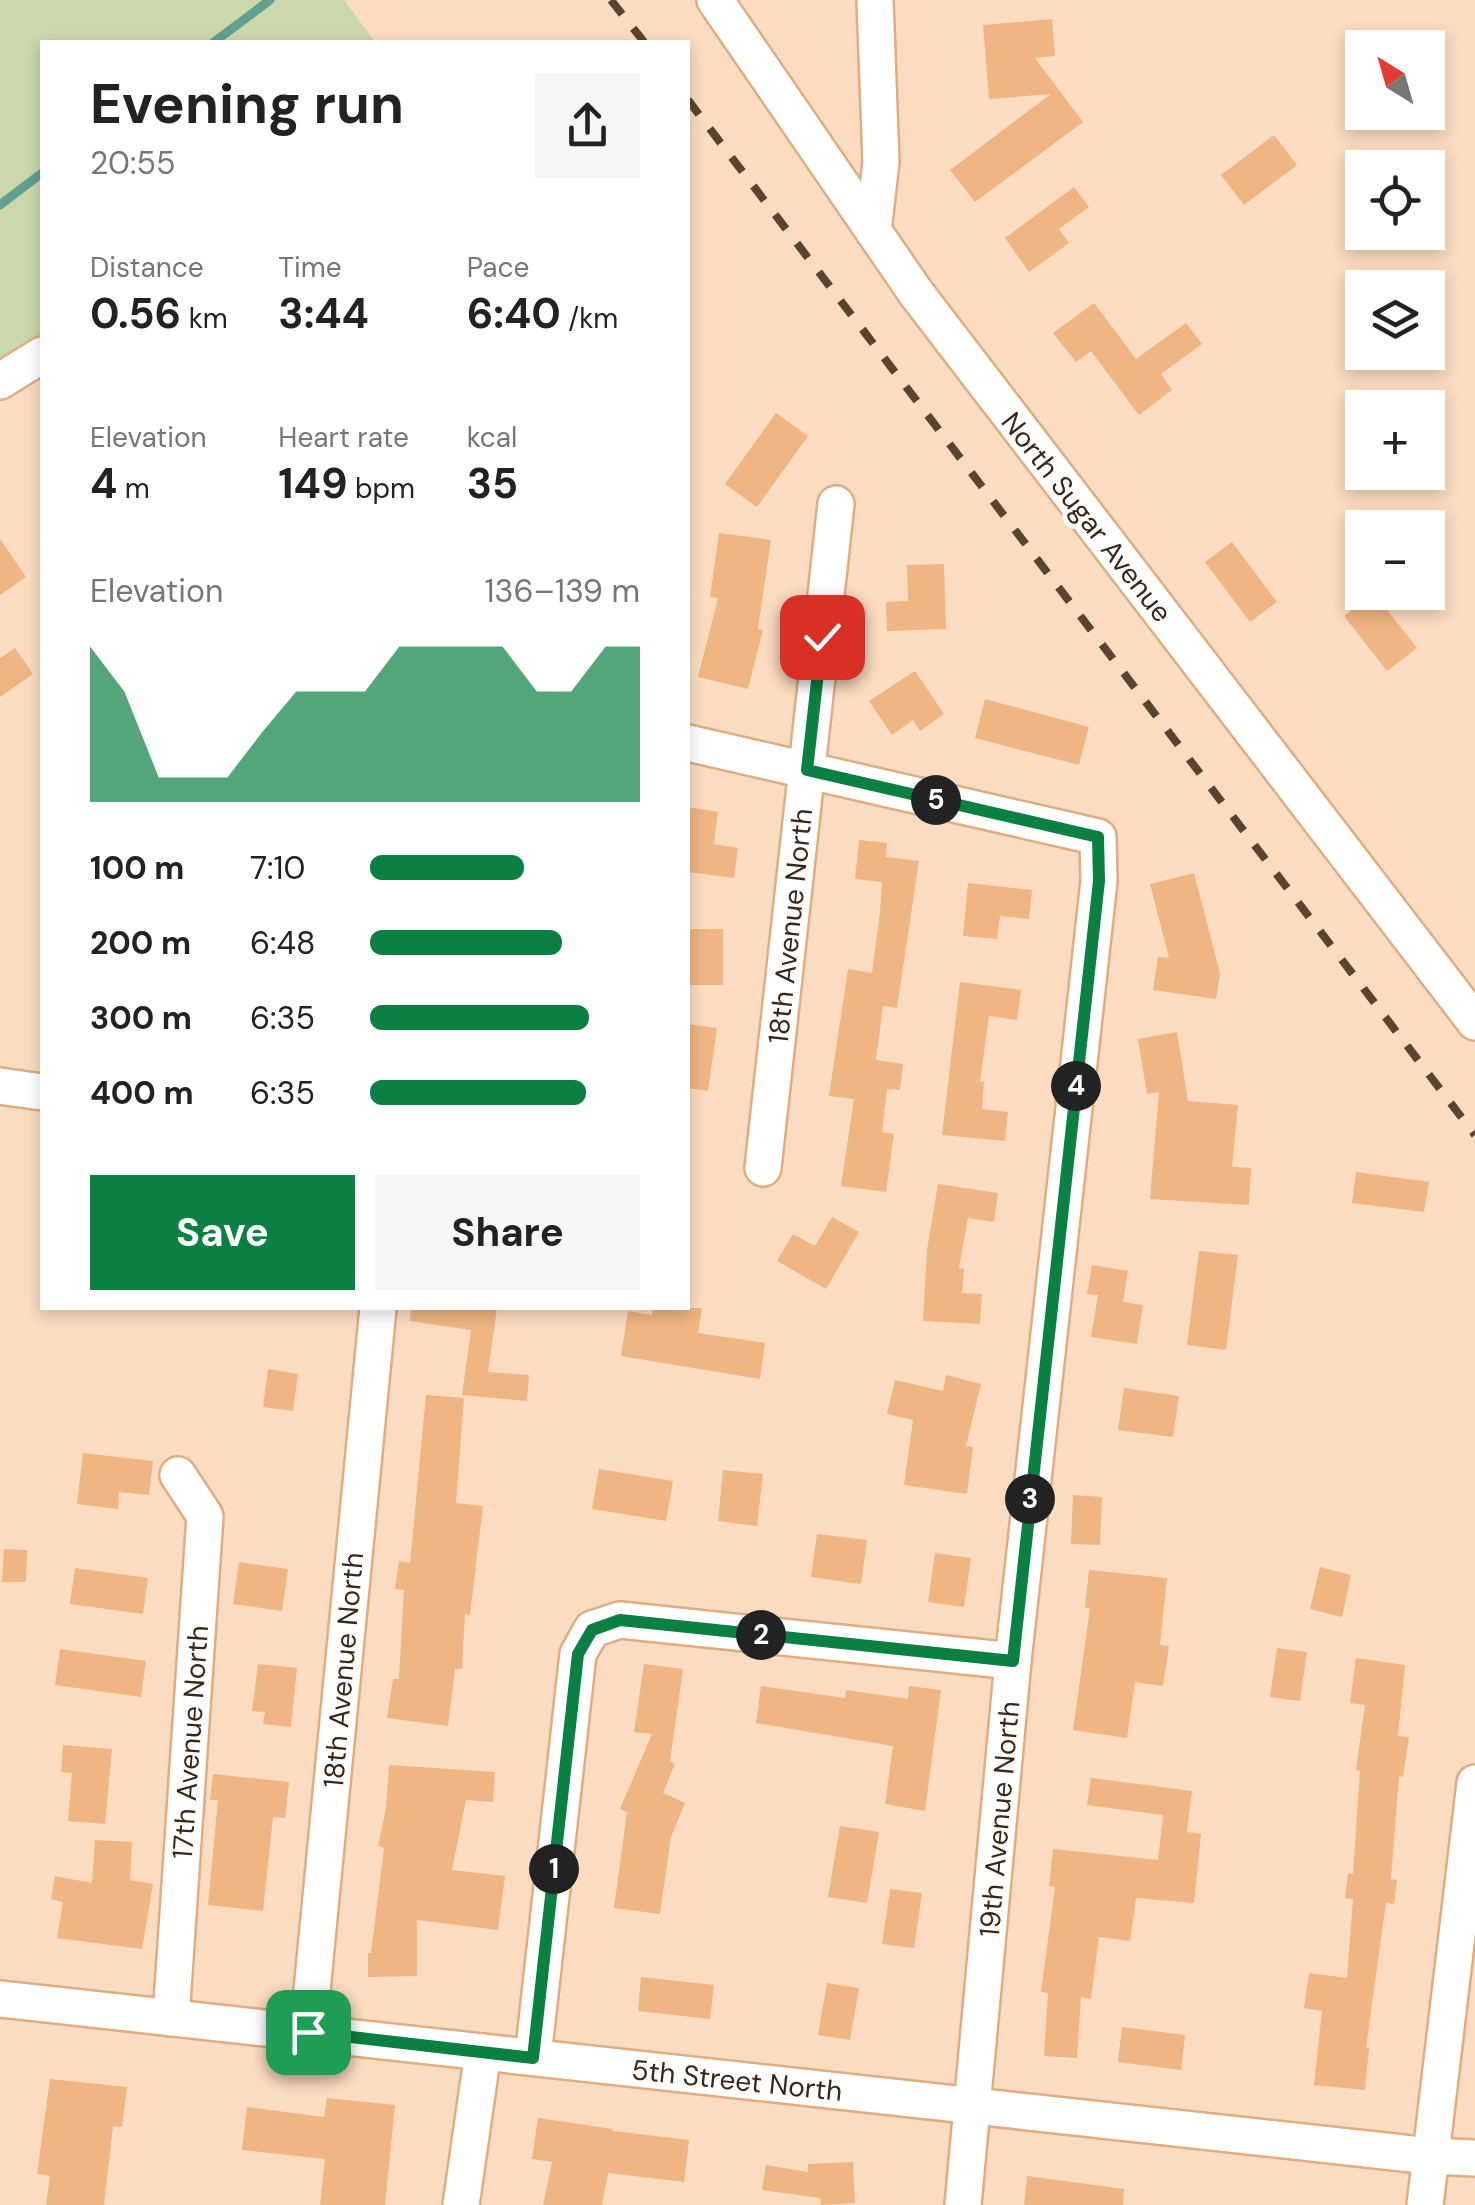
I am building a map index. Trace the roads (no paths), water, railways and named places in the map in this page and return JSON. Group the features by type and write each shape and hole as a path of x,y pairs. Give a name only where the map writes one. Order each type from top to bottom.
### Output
{"street":[{"name":"North Sugar Avenue","path":"715,0 991,394 1472,1013"},
{"path":"874,230 881,162 875,0"},
{"path":"0,381 40,357"},
{"name":"18th Avenue North","path":"764,1168 836,504"},
{"path":"690,742 807,770"},
{"name":"19th Avenue North","path":"807,770 1098,837 1099,881 1013,1661 963,2205"},
{"path":"0,1086 40,1092"},
{"name":"18th Avenue North","path":"308,2032 378,1310"},
{"name":"17th Avenue North","path":"171,2018 205,1516 178,1475"},
{"path":"533,2058 578,1654 592,1630 620,1620 1013,1661"},
{"path":"1425,2205 1475,1784"},
{"name":"5th Street North","path":"0,1998 1475,2158"},
{"path":"461,2205 483,2052"}],"waterway":[{"path":"217,40 270,0"},
{"path":"0,205 40,175"}],"railway":[{"path":"611,0 642,40"},
{"path":"690,103 1475,1135"}]}
